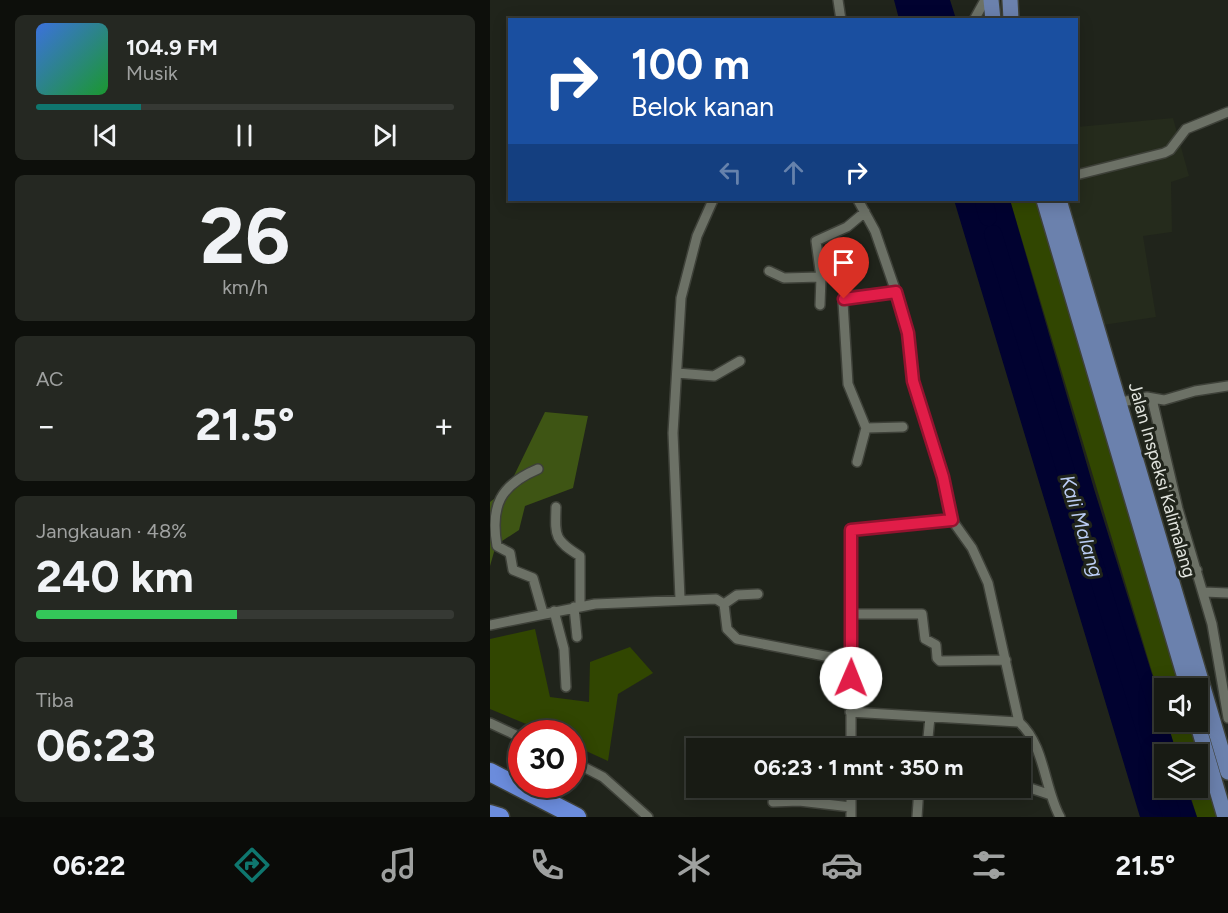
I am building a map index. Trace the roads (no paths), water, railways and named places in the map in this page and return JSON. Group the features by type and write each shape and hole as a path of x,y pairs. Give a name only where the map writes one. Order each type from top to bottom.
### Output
{"highway":[{"path":"490,772 577,817"},
{"path":"490,814 500,817"}],"main road":[{"path":"991,0 993,18"},
{"path":"1010,0 1011,18"},
{"name":"Jalan Inspeksi Kalimalang","path":"1045,201 1058,221 1192,678"},
{"name":"Jalan Inspeksi Kalimalang","path":"1058,221 1059,201"},
{"name":"Jalan Inspeksi Kalimalang","path":"1112,404 1170,577 1193,678"},
{"name":"Jalan Inspeksi Kalimalang","path":"1208,721 1228,772"},
{"path":"1200,732 1225,817"}],"street":[{"path":"838,0 841,18"},
{"path":"975,18 985,0"},
{"path":"1078,174 1164,153 1170,150 1186,129 1228,112"},
{"path":"680,599 673,472 681,298 697,236 713,201"},
{"path":"859,201 875,231 896,292 908,333 913,381 943,477 952,520 964,535 983,569 1019,722 1028,730 1034,742 1048,794 1060,817"},
{"path":"820,305 821,278 816,241 847,227 865,212"},
{"path":"769,271 784,278 821,278"},
{"path":"857,462 866,428 848,384 843,302 849,296 896,292"},
{"path":"678,373 718,375 740,361"},
{"path":"1112,404 1147,397 1164,400 1195,391 1228,386"},
{"path":"1152,399 1164,456 1204,592 1218,649 1228,718"},
{"path":"866,428 903,427"},
{"path":"538,469 507,486 496,501 493,512 497,546 510,553 513,570 533,578 544,613"},
{"path":"556,507 559,540 563,547 580,558 577,638"},
{"path":"851,738 851,530 952,520"},
{"path":"1170,577 1197,570"},
{"path":"1204,592 1228,593"},
{"path":"724,604 737,595 757,594"},
{"path":"490,625 577,607 680,599 716,599 724,604"},
{"path":"724,604 727,629 737,639 851,661"},
{"path":"554,611 564,649 566,687"},
{"path":"852,614 922,614 925,639 936,645 940,661 1006,660"},
{"path":"1208,685 1222,682"},
{"path":"850,712 1019,722"},
{"path":"928,738 930,717"},
{"path":"490,723 508,731"},
{"path":"586,768 603,777 648,817"},
{"path":"1031,788 1048,794"},
{"path":"917,817 918,798"},
{"path":"773,802 799,801 851,812"}],"water":[{"path":"894,0 950,0 956,18 899,18"},
{"path":"954,201 1010,201 1094,489 1154,681 1154,732 1170,732 1174,744 1154,744 1154,798 1190,798 1197,817 1140,817"}],"waterway":[{"name":"Kali Malang","path":"984,203 988,217"},
{"name":"Kali Malang","path":"993,234 1072,491"},
{"name":"Kali Malang","path":"1088,543 1172,817"}]}
